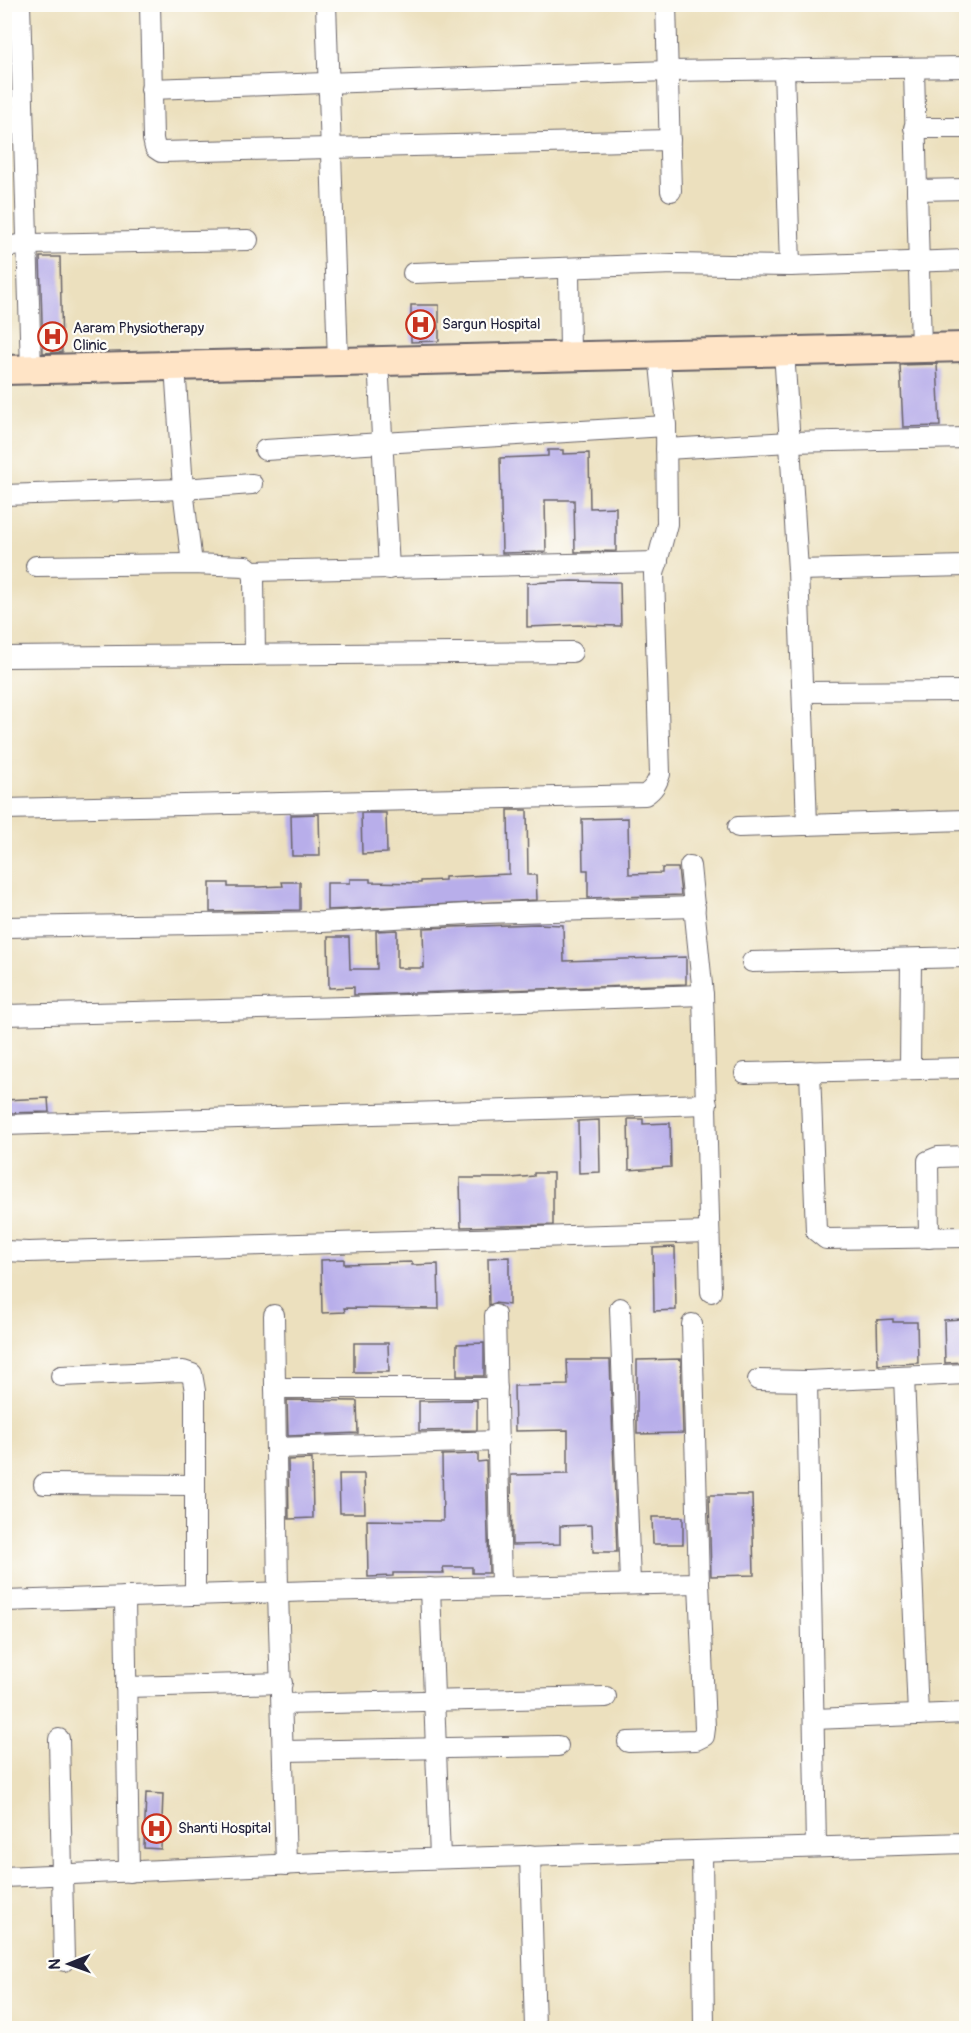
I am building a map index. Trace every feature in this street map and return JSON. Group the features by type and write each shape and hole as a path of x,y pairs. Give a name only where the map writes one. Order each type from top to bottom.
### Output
{"street":[{"path":"20,4 28,244 18,369 966,347"},
{"path":"150,4 153,139 155,148 161,152 670,140"},
{"path":"326,4 338,361"},
{"path":"666,4 671,190"},
{"path":"151,89 668,71 966,67"},
{"path":"784,69 790,266"},
{"path":"914,69 921,348"},
{"path":"914,128 966,128"},
{"path":"917,190 966,189"},
{"path":"4,247 28,244 248,240"},
{"path":"413,273 674,264 790,266 966,260"},
{"path":"569,268 570,357"},
{"path":"784,351 798,570 807,825"},
{"path":"4,809 645,795 657,783 660,774 654,574 667,524 666,426 659,353"},
{"path":"378,360 389,569"},
{"path":"175,365 183,489 192,564"},
{"path":"265,450 666,426"},
{"path":"666,449 790,442 966,438"},
{"path":"4,495 183,489 252,484"},
{"path":"252,571 658,562"},
{"path":"36,566 192,564 246,566 252,571 254,578 255,655"},
{"path":"798,570 966,566"},
{"path":"4,657 572,652"},
{"path":"803,692 966,691"},
{"path":"738,827 966,820"},
{"path":"690,866 703,995 708,1104 711,1292"},
{"path":"4,927 322,922 486,913 695,907"},
{"path":"752,962 966,957"},
{"path":"910,1070 911,958"},
{"path":"4,1015 359,1007 703,995"},
{"path":"745,1073 966,1068"},
{"path":"810,1071 816,1231 826,1239 966,1237"},
{"path":"4,1125 708,1104"},
{"path":"929,1238 928,1161 938,1157 966,1156"},
{"path":"4,1251 40,1252 710,1232"},
{"path":"620,1308 630,1583"},
{"path":"274,1315 286,1864"},
{"path":"495,1315 501,1587"},
{"path":"628,1743 696,1740 704,1736 692,1324"},
{"path":"61,1376 183,1371 192,1374 195,1391 195,1595"},
{"path":"758,1380 807,1381 966,1374"},
{"path":"904,1377 918,1714"},
{"path":"807,1381 816,1847"},
{"path":"275,1388 497,1388"},
{"path":"276,1448 499,1441"},
{"path":"44,1484 195,1485"},
{"path":"4,1601 430,1588 699,1583"},
{"path":"430,1588 440,1858"},
{"path":"125,1597 129,1872"},
{"path":"126,1687 282,1683"},
{"path":"282,1704 606,1697"},
{"path":"814,1719 966,1713"},
{"path":"59,1739 64,1961"},
{"path":"284,1751 558,1746"},
{"path":"4,1877 440,1858 966,1843"},
{"path":"702,1852 704,2028"},
{"path":"530,1855 535,2028"}],"building":[{"path":"40,257 60,257 62,352 43,353"},
{"path":"411,305 439,305 439,341 411,342"},
{"path":"937,364 940,426 903,427 900,365"},
{"path":"548,450 563,450 563,454 589,453 590,508 616,507 616,551 575,552 574,500 545,500 546,552 502,553 500,458 548,456"},
{"path":"620,582 621,626 527,627 527,583"},
{"path":"508,810 527,810 528,875 536,875 537,900 327,910 327,883 350,883 350,879 370,879 370,882 421,883 421,881 445,880 445,877 509,874"},
{"path":"361,813 386,813 387,853 362,854"},
{"path":"319,814 320,856 292,856 291,815"},
{"path":"628,818 629,874 662,873 662,868 678,868 681,895 588,898 588,870 583,870 582,819"},
{"path":"282,882 300,882 300,910 210,912 210,883 228,883 228,887 259,887 283,886"},
{"path":"563,925 564,961 686,957 686,984 354,995 354,987 329,988 328,937 349,937 350,969 377,969 376,931 397,930 397,968 424,968 423,928"},
{"path":"48,1098 49,1112 4,1113 4,1100"},
{"path":"628,1119 643,1119 643,1124 670,1123 671,1167 629,1170"},
{"path":"599,1120 600,1172 579,1173 578,1121"},
{"path":"534,1173 553,1173 553,1225 461,1227 460,1178 511,1178 534,1176"},
{"path":"675,1247 676,1310 654,1311 653,1248"},
{"path":"509,1257 509,1305 495,1303 489,1305 488,1258"},
{"path":"344,1259 344,1264 412,1262 412,1265 438,1264 439,1309 344,1308 345,1312 322,1313 321,1260"},
{"path":"893,1319 893,1322 917,1322 918,1363 878,1365 877,1320"},
{"path":"962,1319 963,1362 945,1363 944,1320"},
{"path":"354,1343 388,1343 389,1372 354,1372"},
{"path":"484,1343 484,1376 457,1376 457,1344"},
{"path":"681,1359 683,1433 637,1434 637,1360"},
{"path":"567,1360 610,1360 617,1552 593,1552 592,1525 560,1526 560,1544 512,1545 511,1475 568,1474 568,1430 515,1431 514,1386 568,1385"},
{"path":"287,1400 357,1401 358,1433 288,1436"},
{"path":"477,1400 477,1430 419,1431 419,1401"},
{"path":"478,1454 478,1462 486,1461 489,1573 472,1573 472,1567 443,1567 444,1573 393,1573 393,1576 368,1577 367,1520 443,1521 442,1455"},
{"path":"312,1459 313,1518 289,1519 288,1460"},
{"path":"339,1474 364,1474 365,1513 340,1513"},
{"path":"709,1495 752,1495 754,1575 711,1576"},
{"path":"652,1517 683,1517 683,1544 653,1544"},
{"path":"146,1793 163,1794 161,1849 144,1848"}],"place":[{"name":"Sargun Hospital","path":"421,324"},
{"name":"Aaram Physiotherapy Clinic","path":"52,337"},
{"name":"Shanti Hospital","path":"157,1828"}]}
